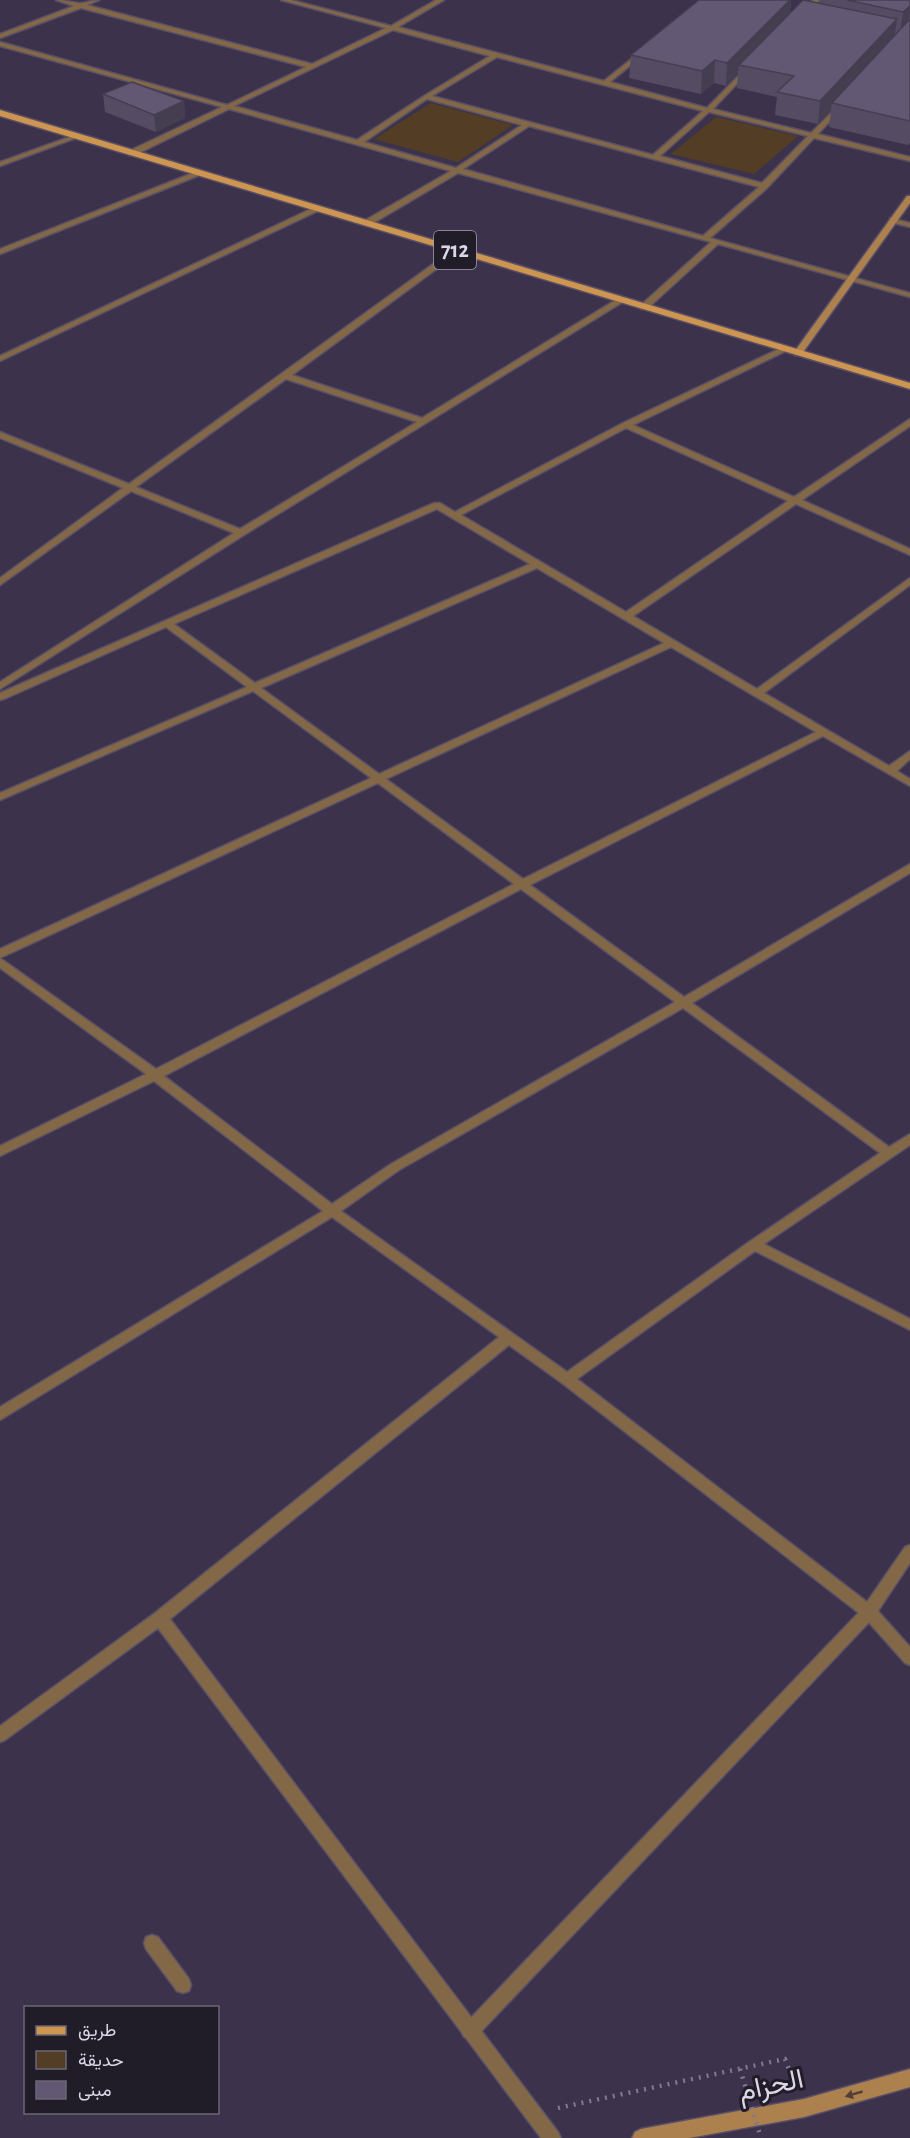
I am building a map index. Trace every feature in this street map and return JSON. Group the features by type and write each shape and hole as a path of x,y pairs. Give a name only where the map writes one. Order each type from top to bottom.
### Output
{"main road":[{"name":"712","path":"0,113 910,386"}],"street":[{"path":"59,0 312,66"},
{"path":"0,36 96,0"},
{"path":"284,0 813,137 910,159"},
{"path":"132,153 392,28 441,0"},
{"path":"811,19 799,17 817,0"},
{"path":"0,44 910,295"},
{"path":"605,83 648,48"},
{"path":"358,142 496,54"},
{"path":"655,157 708,110 758,59"},
{"path":"704,239 764,186 850,96"},
{"path":"426,97 764,186"},
{"path":"366,223 458,170 528,124"},
{"path":"0,164 76,136"},
{"path":"0,252 201,173"},
{"path":"798,353 910,198"},
{"path":"0,359 318,209"},
{"path":"893,220 910,225"},
{"path":"644,307 716,242"},
{"path":"0,582 287,376 457,250"},
{"path":"0,686 241,533 622,300"},
{"path":"455,515 626,425 786,349"},
{"path":"287,376 422,421"},
{"path":"626,616 910,422"},
{"path":"626,425 910,552"},
{"path":"0,435 241,533"},
{"path":"0,698 437,505 910,783"},
{"path":"0,796 538,564"},
{"path":"757,693 910,581"},
{"path":"168,624 888,1154"},
{"path":"0,954 672,643"},
{"path":"0,1151 155,1075 522,884 824,732"},
{"path":"890,771 910,754"},
{"path":"0,1414 332,1211 395,1167 683,1003 910,868"},
{"path":"0,962 155,1075 332,1211 567,1378 869,1612 910,1658"},
{"path":"567,1378 754,1245 910,1139"},
{"path":"754,1245 910,1325"},
{"path":"0,1735 160,1618 508,1337"},
{"path":"470,2031 869,1612 910,1551"},
{"path":"160,1618 552,2138"},
{"path":"152,1943 183,1986"},
{"name":"الحزام","path":"641,2138 804,2108 910,2078"}],"path":[{"path":"533,2113 785,2059"},
{"path":"740,2069 761,2138"}],"green space":[{"path":"431,103 513,125 458,162 374,139"},
{"path":"716,117 798,136 754,174 671,154"}],"building":[{"path":"699,0 790,0 727,63 715,60 702,71 631,55"},
{"path":"803,0 897,19 820,101 777,92 794,76 739,65"},
{"path":"847,0 910,0 910,6 903,12"},
{"path":"910,20 910,121 832,103 908,21"},
{"path":"132,82 184,101 154,115 103,94"}]}
